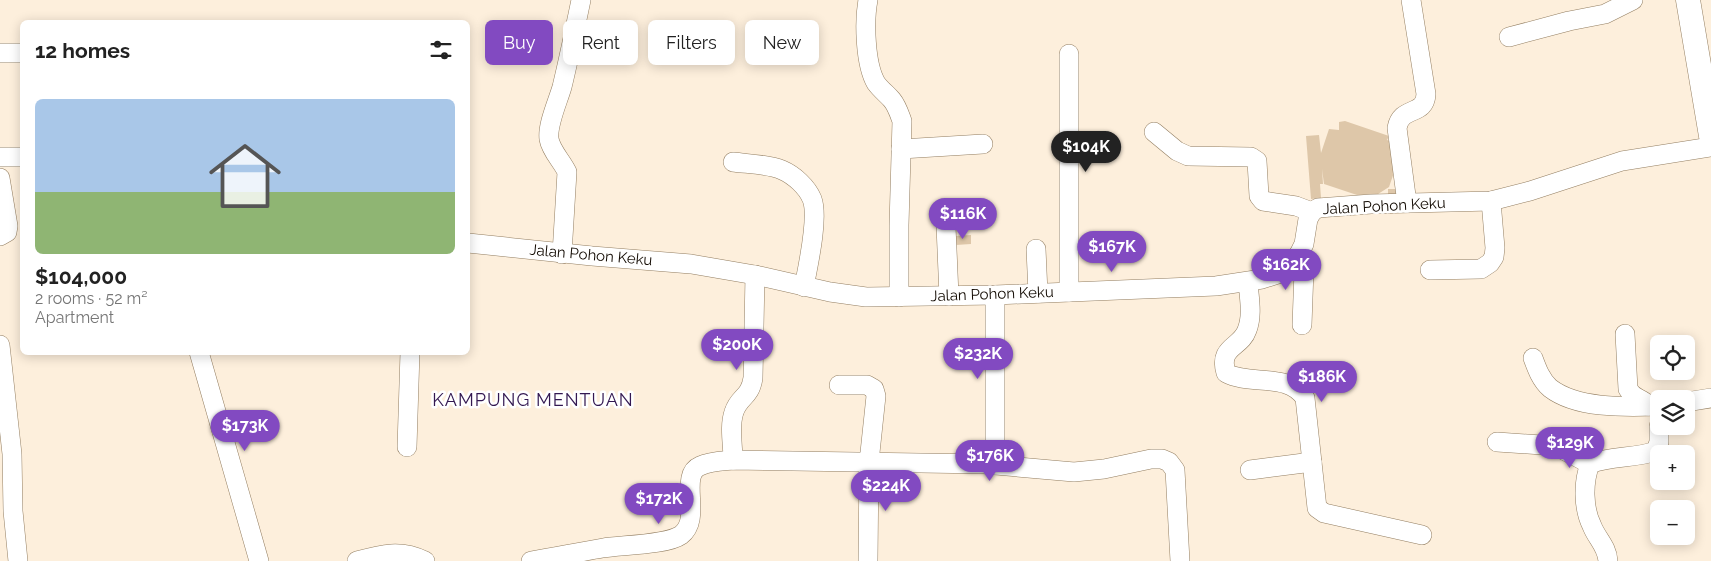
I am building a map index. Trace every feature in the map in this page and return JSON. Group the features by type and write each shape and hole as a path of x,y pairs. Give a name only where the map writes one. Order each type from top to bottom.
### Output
{"main road":[{"path":"1688,0 1711,136"}],"street":[{"path":"562,254 568,172 549,142 548,133 564,80 581,0"},
{"path":"868,0 866,39 870,68 876,82 898,109 902,121 899,297"},
{"path":"1407,202 1397,128 1398,121 1403,115 1420,107 1426,94 1411,0"},
{"path":"1509,37 1569,21 1605,14 1634,0"},
{"path":"0,53 20,52"},
{"path":"1069,54 1069,292"},
{"path":"1154,132 1177,151 1188,156 1252,157 1257,161 1259,196 1263,201 1296,206 1312,212"},
{"path":"901,150 983,144"},
{"name":"Jalan Pohon Keku","path":"470,243 562,254 691,264 755,275 804,287 866,297 995,295 1216,286 1262,280 1280,273 1299,254 1304,244 1308,219 1312,212 1318,208 1407,202 1491,201 1530,191 1622,161 1711,147"},
{"path":"0,157 20,157"},
{"path":"732,162 780,169 791,175 803,186 812,200 815,216 804,287"},
{"path":"0,178 8,226 7,232 0,236"},
{"path":"1430,270 1481,269 1490,263 1494,257 1495,248 1491,201"},
{"path":"946,226 949,296"},
{"path":"1036,249 1038,293"},
{"path":"1299,254 1304,270 1302,325"},
{"path":"734,460 732,420 734,411 738,403 752,388 755,275"},
{"path":"1248,282 1250,304 1247,332 1232,346 1226,355 1224,366 1226,373 1235,378 1291,385 1300,390 1305,398 1317,508 1324,513 1422,535"},
{"path":"995,295 996,465"},
{"path":"1625,334 1628,389 1632,396 1650,404"},
{"path":"0,345 12,454 13,511 18,561"},
{"path":"200,355 259,561"},
{"path":"407,447 410,355"},
{"path":"1533,358 1538,372 1550,388 1568,397 1603,405 1650,406"},
{"path":"839,385 867,385 874,389 876,396 870,462 868,561"},
{"path":"1695,401 1711,398"},
{"path":"1608,561 1605,546 1592,527 1588,515 1586,474 1590,464 1600,460 1648,454 1656,451 1659,435"},
{"path":"1497,442 1556,446 1590,464"},
{"path":"531,561 632,553 681,536 687,530 690,520 690,478 692,471 699,466 714,462 734,460 996,465 1074,472 1104,469 1162,458 1169,462 1174,470 1180,561"},
{"path":"1250,470 1312,462"},
{"path":"357,561 378,555 400,553 414,555 425,561"}],"building":[{"path":"1345,121 1389,136 1387,140 1395,143 1400,155 1389,187 1378,194 1357,195 1324,184 1322,169 1323,184 1320,184 1321,198 1311,199 1306,136 1319,135 1321,153 1329,129 1339,130 1339,122"},
{"path":"1388,189 1403,189 1403,196 1388,196"},
{"path":"971,235 971,244 956,245 956,236"}],"district":[{"name":"KAMPUNG MENTUAN","path":"533,399"}]}
